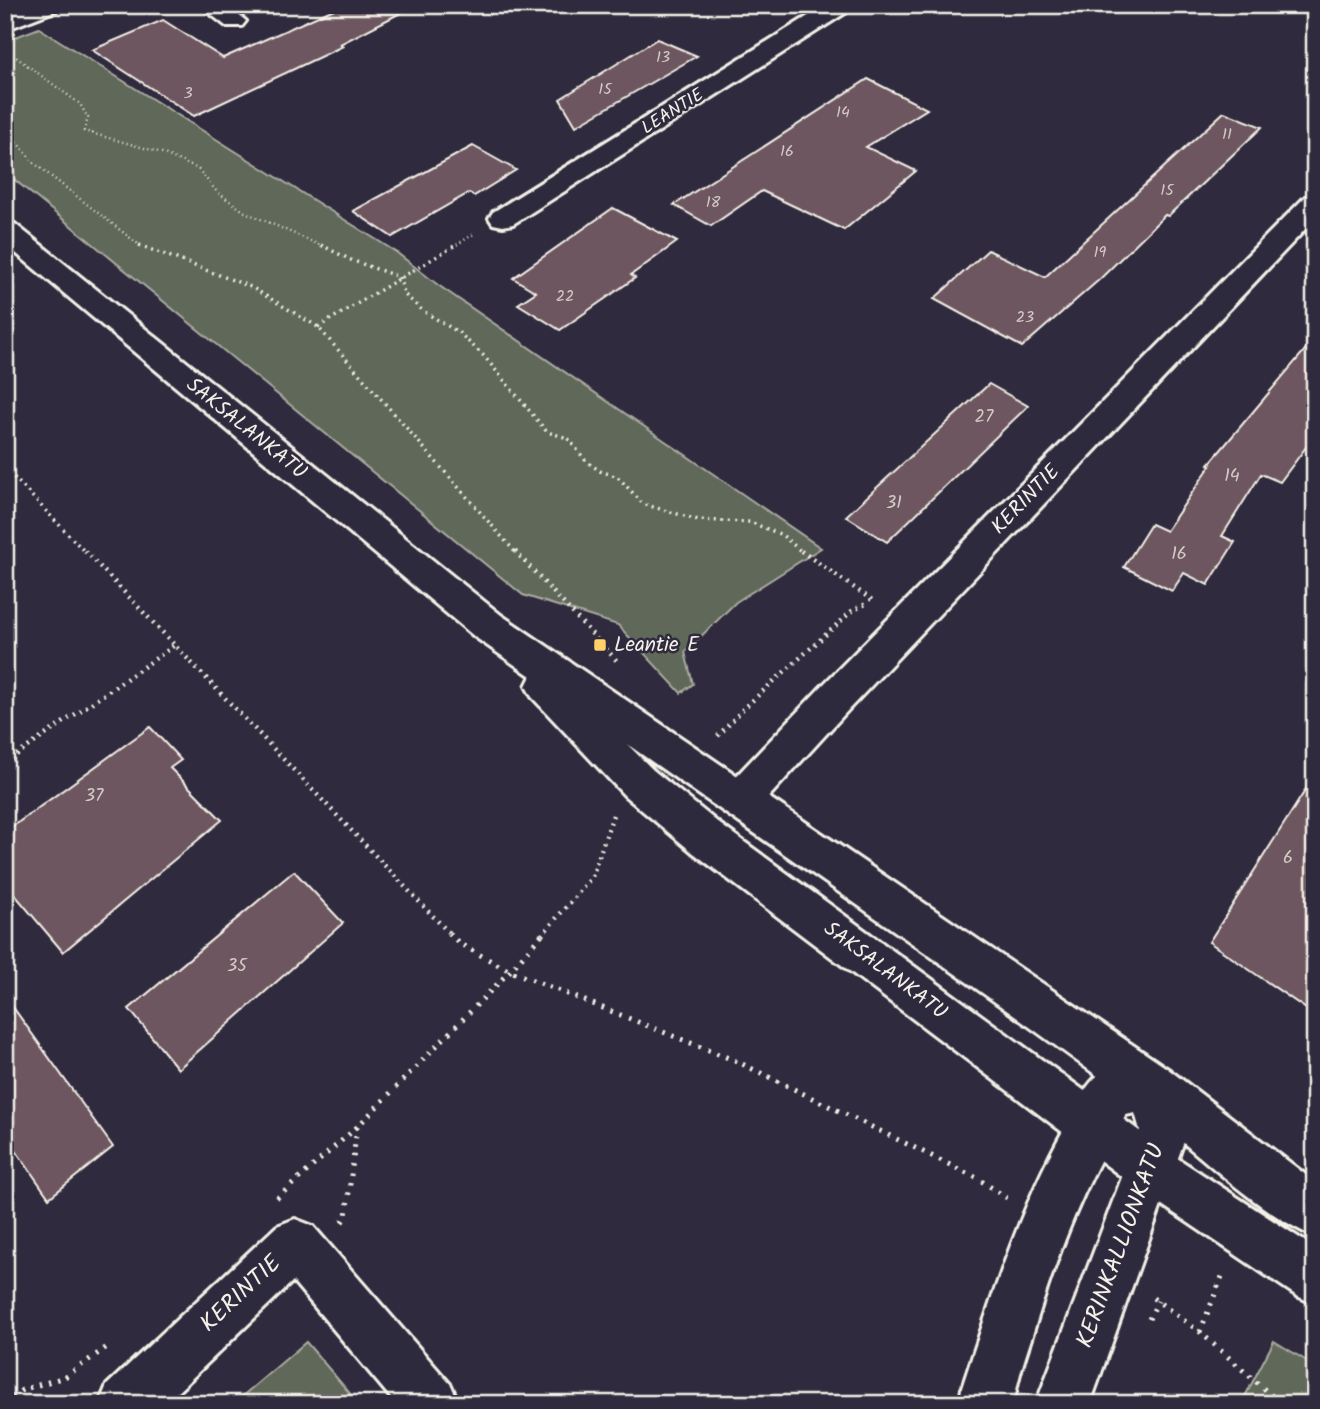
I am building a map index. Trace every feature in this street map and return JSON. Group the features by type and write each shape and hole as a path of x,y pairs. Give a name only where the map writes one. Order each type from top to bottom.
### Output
{"street":[{"path":"5,23 49,5"},
{"path":"210,5 234,21"},
{"name":"LEANTIE","path":"503,218 842,5"},
{"name":"KERINTIE","path":"740,800 835,698 1315,203"},
{"name":"SAKSALANKATU","path":"5,230 488,626 1152,1086 1263,1175 1315,1212"},
{"name":"SAKSALANKATU","path":"488,626 639,783 706,838 1151,1170 1315,1278"},
{"path":"987,1404 989,1388 1043,1222 1091,1124 1112,1094 1152,1086"},
{"name":"KERINKALLIONKATU","path":"1063,1404 1164,1130 1152,1086"},
{"name":"KERINTIE","path":"126,1404 295,1244 432,1404"}],"path":[{"path":"5,49 16,60 32,68 80,104 88,118 84,131 162,153 198,169 217,192 245,212 293,231 352,260 399,277"},
{"path":"5,128 34,163 140,246 251,288 318,327 565,607"},
{"path":"318,327 503,218"},
{"path":"399,277 405,295 422,310 458,331 484,356 547,432 568,438 586,461 600,471 618,477 643,504 698,520 750,522 782,535 814,562 872,600"},
{"path":"5,468 460,944 510,971 736,1061 977,1178 1043,1222"},
{"path":"5,763 175,645"},
{"path":"312,1265 346,1216 357,1127 510,971 592,877 616,807 639,783"},
{"path":"1113,1269 1200,1332 1281,1404"}],"green space":[{"path":"39,28 396,252 438,285 821,548 736,602 685,652 693,684 681,693 618,625 523,595 5,172 5,41"},
{"path":"1274,1341 1315,1366 1315,1404 1241,1404"},
{"path":"306,1342 359,1404 233,1404"}],"building":[{"path":"343,5 416,5 340,44 343,46 194,116 92,50 163,20 223,58"},
{"path":"657,39 697,56 576,126 560,99"},
{"path":"868,79 927,109 866,147 916,171 844,230 762,191 711,226 674,205"},
{"path":"1224,112 1262,127 1168,216 1165,215 1100,279 1022,347 934,299 988,250 1045,277"},
{"path":"473,146 516,170 474,196 469,193 392,237 353,211"},
{"path":"613,208 677,242 631,275 635,278 560,330 518,304 536,292 513,278"},
{"path":"1315,338 1315,435 1280,482 1261,474 1222,536 1235,542 1208,585 1184,573 1172,591 1124,567 1151,524 1166,531 1211,465 1209,464"},
{"path":"989,384 1028,406 887,542 846,516"},
{"path":"150,727 181,760 170,768 222,820 63,952 5,883 5,832"},
{"path":"1315,775 1315,1015 1209,942"},
{"path":"294,871 343,923 178,1069 129,1009"},
{"path":"5,996 113,1147 49,1198 5,1135"}],"place":[{"name":"Leantie E","path":"600,645"}]}
